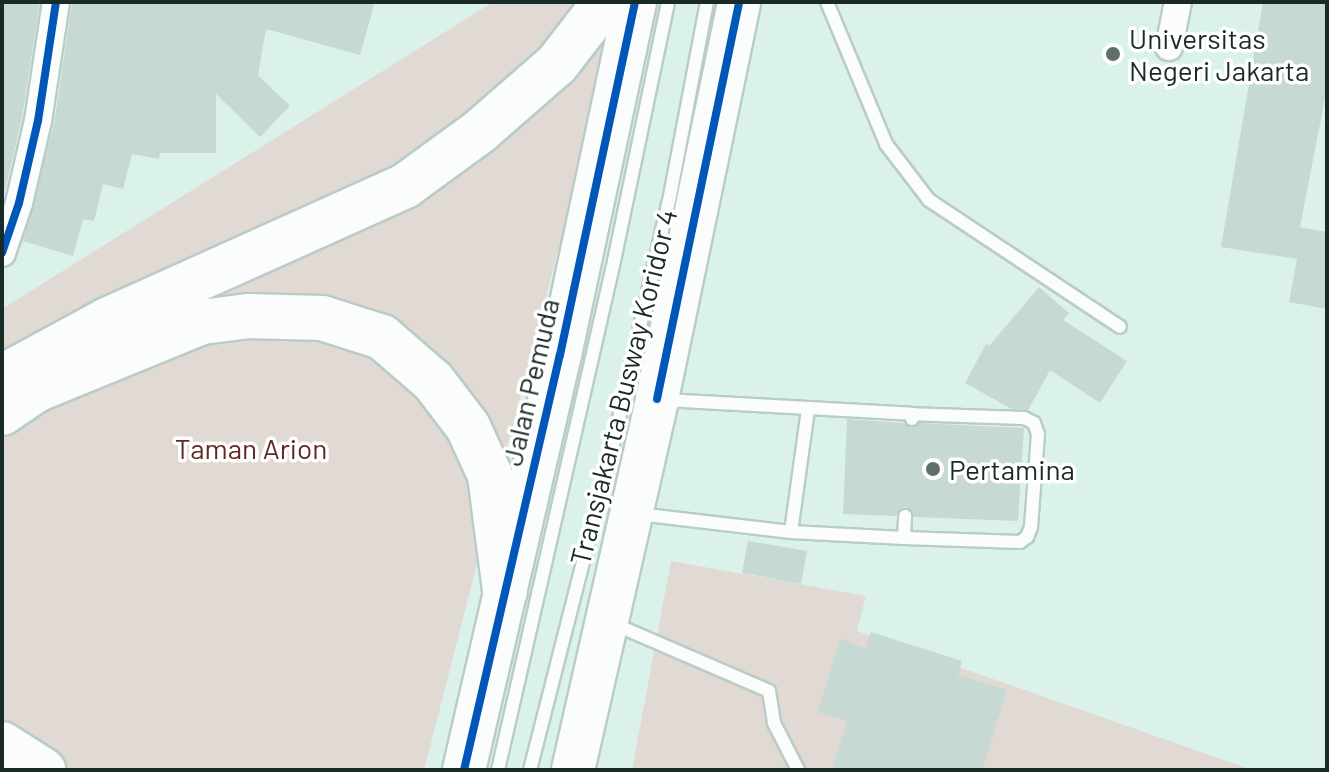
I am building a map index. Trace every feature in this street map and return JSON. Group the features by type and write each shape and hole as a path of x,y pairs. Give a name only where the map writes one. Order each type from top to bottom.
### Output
{"highway":[{"path":"2,377 107,320 405,186 479,132 557,64 605,2"},
{"path":"2,413 36,390 202,322 248,316 322,318 382,337 433,381 468,427 490,475 505,591"},
{"path":"2,744 43,770"}],"main road":[{"name":"Jalan Pemuda","path":"464,770 560,355 635,2"},
{"path":"573,770 633,514 739,2"}],"street":[{"path":"2,253 19,203 38,121 56,2"},
{"path":"1169,47 1178,2"}],"lane":[{"name":"Transjakarta Busway Koridor 4","path":"498,770 614,261 668,2"},
{"name":"Transjakarta Busway Koridor 4","path":"530,770 630,372 669,201 707,2"},
{"path":"827,2 886,144 929,200 1120,327"},
{"path":"633,514 791,532 1020,542 1027,537 1038,434 1034,423 1024,418 912,417 657,399"},
{"path":"791,532 808,410"},
{"path":"904,538 905,516"},
{"path":"608,621 769,691 774,723 798,770"}],"green space":[{"name":"Taman Arion","path":"493,2 622,2 424,770 2,770 2,309"},
{"path":"671,561 866,596 857,631 1252,770 632,770"}],"building":[{"path":"2,2 40,2 22,118 2,203"},
{"path":"72,2 375,2 360,55 266,29 258,75 290,106 260,137 216,94 216,153 160,153 159,159 132,154 123,189 103,184 94,221 83,219 73,256 23,241 54,124"},
{"path":"1263,2 1327,2 1327,88 1300,227 1327,232 1327,309 1289,302 1297,259 1221,247"},
{"path":"1039,287 1069,313 1063,320 1127,361 1100,403 1050,370 1028,410 1012,409 965,383 986,344 989,346"},
{"name":"Pertamina","path":"847,419 904,423 911,428 920,423 1024,428 1018,521 914,517 906,507 900,508 896,516 843,514"},
{"path":"748,541 807,551 801,584 742,573"},
{"path":"871,632 962,661 958,675 1007,690 982,770 832,770 847,721 818,712 840,639 866,648"}],"cycle path":[{"path":"2,253 19,203 38,121 56,2"},
{"path":"464,770 560,355 635,2"},
{"path":"657,399 739,2"}],"place":[{"name":"Universitas Negeri Jakarta","path":"1113,54"},
{"name":"Pertamina","path":"933,469"}]}
